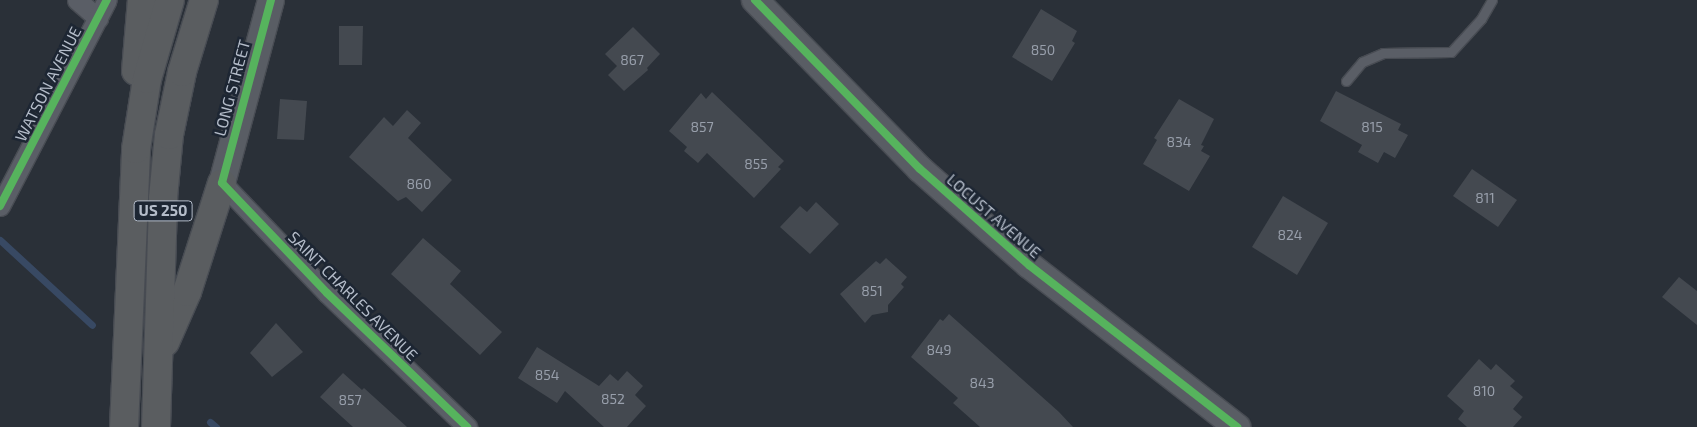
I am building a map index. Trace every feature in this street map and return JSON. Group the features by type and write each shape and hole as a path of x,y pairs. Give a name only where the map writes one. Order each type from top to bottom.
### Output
{"highway":[{"path":"136,149 136,77 142,0"},
{"name":"US 250","path":"124,427 136,149 148,79 170,0"},
{"name":"US 250","path":"156,427 161,352 163,198 169,135 182,72 204,0"},
{"path":"161,352 187,292 222,183"}],"street":[{"path":"77,0 98,18"},
{"name":"WATSON AVENUE","path":"0,206 107,0"},
{"name":"LONG STREET","path":"222,183 272,0"},
{"name":"LOCUST AVENUE","path":"755,0 920,169 1022,259 1237,427"},
{"name":"SAINT CHARLES AVENUE","path":"222,183 327,293 467,427"}],"lane":[{"path":"1346,81 1362,62 1383,53 1451,52 1481,19 1492,0"}],"building":[{"path":"1041,9 1077,31 1072,41 1075,43 1052,81 1012,57"},
{"path":"339,26 363,26 362,65 339,65"},
{"path":"633,27 660,54 647,68 648,70 624,91 608,75 617,66 605,54"},
{"path":"1336,91 1401,124 1398,130 1408,135 1395,158 1384,152 1378,163 1358,152 1362,145 1320,121"},
{"path":"712,92 784,161 778,167 781,169 754,198 707,153 698,163 684,151 687,147 669,131 701,93 706,99"},
{"path":"280,99 307,101 304,140 277,139"},
{"path":"1179,99 1214,119 1201,145 1204,146 1201,151 1210,156 1189,191 1143,164 1157,140 1154,138"},
{"path":"407,110 421,123 408,138 452,180 422,212 406,197 398,201 349,157 384,117 393,126"},
{"path":"1472,169 1517,200 1498,227 1453,196"},
{"path":"1283,196 1328,223 1297,275 1252,247"},
{"path":"816,202 839,224 810,254 780,227 800,206 807,212"},
{"path":"423,238 461,271 450,284 502,332 480,355 391,274"},
{"path":"886,258 907,277 901,284 904,287 888,305 888,312 872,315 865,323 840,294 876,261 880,264"},
{"path":"1679,277 1697,291 1697,325 1662,297"},
{"path":"949,314 1059,412 1073,427 980,427 953,403 958,398 911,357 940,319 943,321"},
{"path":"276,323 303,352 272,377 250,353"},
{"path":"537,347 599,386 610,374 618,381 627,371 643,386 635,395 646,406 627,427 604,427 565,391 557,403 518,378"},
{"path":"1479,359 1491,370 1496,364 1515,381 1510,386 1523,397 1513,409 1522,417 1513,427 1467,427 1458,419 1464,411 1447,396"},
{"path":"343,373 362,390 364,388 407,427 353,427 320,397"}],"waterway":[{"path":"0,240 92,325"},
{"path":"210,422 216,427"}],"cycle path":[{"path":"0,206 107,0"},
{"path":"271,0 222,183 327,293 467,427"},
{"path":"755,0 920,169 1029,265 1237,427"}]}
